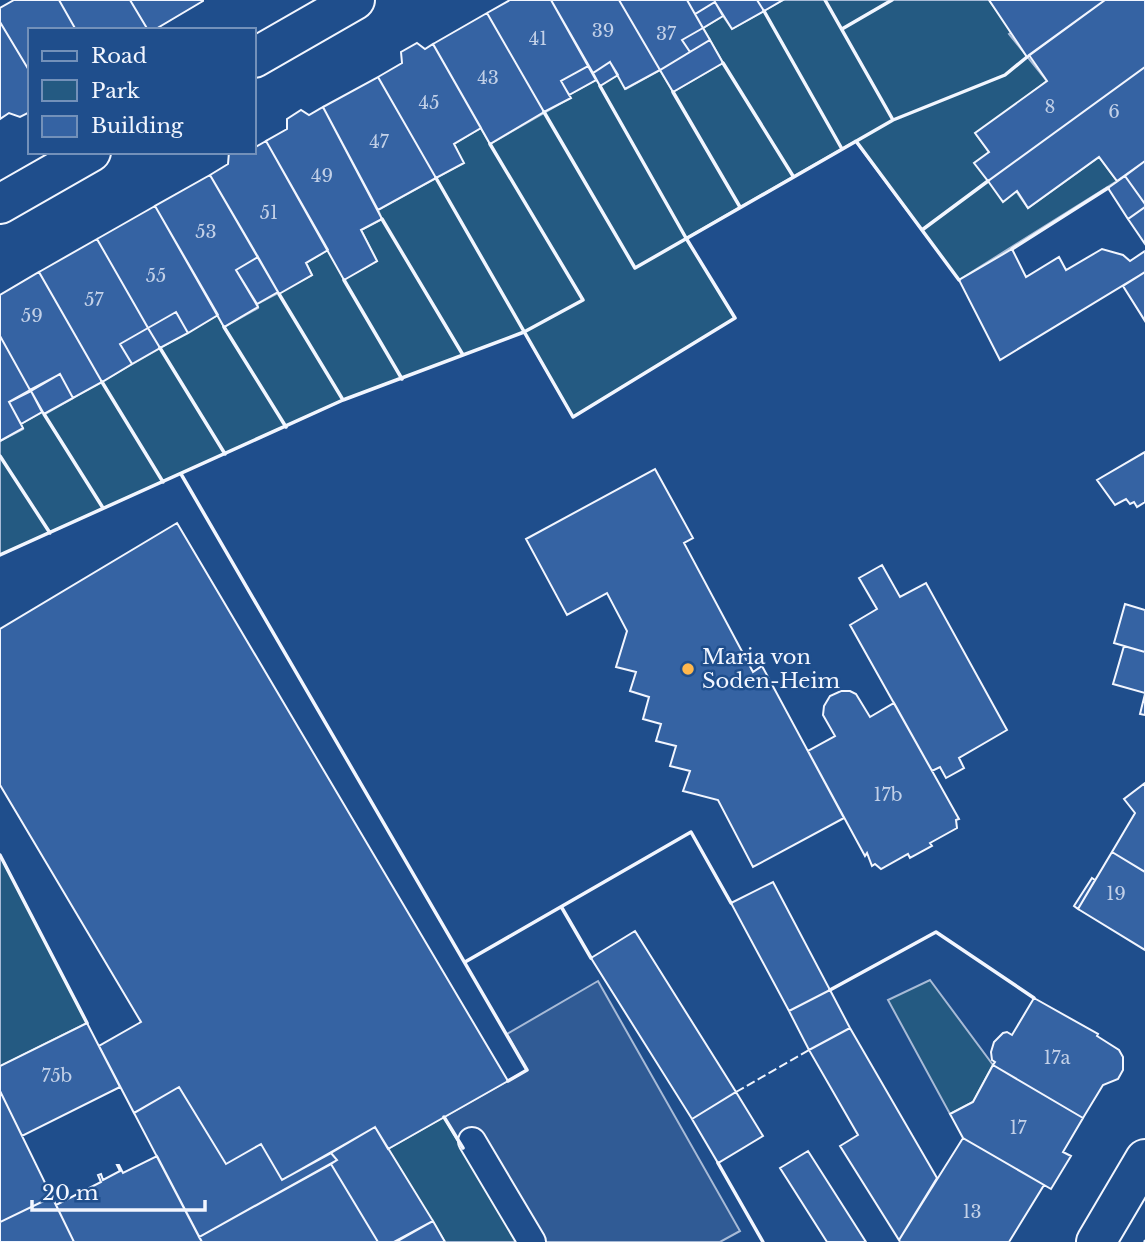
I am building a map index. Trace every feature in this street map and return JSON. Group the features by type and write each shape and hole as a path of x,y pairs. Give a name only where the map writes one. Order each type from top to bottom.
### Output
{"street":[{"path":"256,57 355,0"},
{"path":"0,204 88,154"},
{"path":"1096,1242 1145,1158"}],"lane":[{"path":"472,1141 533,1242"}],"green space":[{"path":"783,0 989,0 1012,32 1009,34 1047,81 976,134 1028,208 1099,157 1117,181 959,280 855,141 686,238 735,318 573,417 524,332 343,400 0,555 0,441 23,429 21,424 42,412 45,414 218,315 224,327 258,308 257,304 312,275 306,263 328,250 344,279 377,261 361,230 382,219 378,210 463,163 454,144 481,128 490,144 596,80 600,85 618,75 626,89 660,70 673,92 723,63 703,28 723,16 732,29"},
{"path":"0,855 87,1023 0,1066"},
{"path":"930,980 993,1065 973,1102 950,1114 888,1000"},
{"path":"444,1117 517,1242 445,1242 388,1149"}],"shaded area":[{"path":"598,981 740,1231 720,1242 517,1242 444,1117 527,1070 507,1034"}],"building":[{"path":"14,0 59,0 75,28 28,28 28,69 0,22 0,8"},
{"path":"59,0 130,0 147,28 75,28"},
{"path":"130,0 203,0 157,28 147,28"},
{"path":"510,0 551,0 588,66 561,81 571,98 544,112 487,13"},
{"path":"551,0 619,0 660,70 625,89 610,62 593,73"},
{"path":"619,0 687,0 703,28 682,40 690,52 660,70"},
{"path":"687,0 757,0 764,11 732,29 715,2 695,14"},
{"path":"757,0 783,0 764,11"},
{"path":"989,0 1105,0 1027,57"},
{"path":"1105,0 1145,0 1145,67 988,181 974,163 989,152 975,133 1047,81 1029,55"},
{"path":"715,2 723,16 703,28 695,14"},
{"path":"487,13 544,112 490,144 433,44"},
{"path":"0,22 28,69 28,113 20,117 9,113 0,119"},
{"path":"703,28 710,40 690,52 682,40"},
{"path":"710,40 723,63 673,92 660,70"},
{"path":"417,43 425,49 433,44 481,128 454,144 464,163 436,178 378,77 402,63 401,52"},
{"path":"610,62 618,75 600,86 593,73"},
{"path":"588,66 596,80 569,95 561,81"},
{"path":"1145,67 1145,161 1117,181 1099,157 1028,208 1017,191 1003,202 988,181"},
{"path":"378,77 436,178 378,210 323,107"},
{"path":"323,107 382,219 361,230 377,261 344,280 266,141 287,129 287,119 301,110 309,115"},
{"path":"266,141 328,250 306,263 312,275 279,294 210,175 228,164 229,154 256,154 256,147"},
{"path":"1145,161 1145,204 1125,176"},
{"path":"210,175 258,257 236,270 258,307 224,327 155,206"},
{"path":"1125,176 1145,204 1145,207 1128,219 1108,188"},
{"path":"155,206 218,315 188,333 176,312 148,328 97,239"},
{"path":"1145,207 1145,244 1128,219"},
{"path":"97,239 148,328 120,344 132,364 102,382 39,272"},
{"path":"1012,249 1026,277 1059,257 1066,270 1102,249 1123,255 1130,261 1145,251 1145,272 1000,360 959,280"},
{"path":"258,257 278,292 257,304 236,270"},
{"path":"39,272 102,382 73,398 60,374 30,390 0,336 0,295"},
{"path":"1145,272 1145,321 1123,286"},
{"path":"176,312 188,333 160,348 148,328"},
{"path":"148,328 160,348 132,364 120,344"},
{"path":"0,336 30,390 9,402 23,428 0,441"},
{"path":"60,374 73,398 44,414 31,391"},
{"path":"31,391 42,412 21,424 9,402"},
{"path":"1145,452 1145,502 1137,507 1134,502 1130,504 1126,499 1115,505 1097,480"},
{"name":"Maria von Soden-Heim","path":"655,469 693,538 684,543 753,672 762,666 844,818 753,867 718,800 683,791 690,771 670,766 676,746 656,741 661,724 643,719 649,697 630,691 636,672 616,667 627,631 607,593 567,615 526,539"},
{"path":"177,523 508,1081 388,1149 375,1127 282,1180 261,1144 226,1164 179,1087 134,1113 99,1046 141,1022 0,785 0,629"},
{"path":"882,565 900,597 926,583 1007,730 959,758 964,768 946,778 940,767 932,771 850,625 877,609 859,578"},
{"path":"1125,604 1145,610 1145,652 1114,643"},
{"path":"1124,646 1145,652 1145,693 1113,684"},
{"path":"841,691 856,694 870,717 894,703 959,819 956,820 957,828 930,843 932,846 910,858 908,854 881,869 875,864 872,866 867,853 865,856 808,751 835,736 823,715 824,706 830,696"},
{"path":"1145,694 1145,715 1140,714"},
{"path":"1145,783 1145,872 1112,852 1135,813 1124,799"},
{"path":"1112,852 1145,872 1145,950 1078,909"},
{"path":"1092,878 1095,880 1078,909 1074,906"},
{"path":"773,882 830,990 789,1011 731,903"},
{"path":"635,931 736,1092 692,1119 591,958"},
{"path":"830,990 850,1028 809,1050 789,1011"},
{"path":"1034,998 1098,1034 1097,1036 1119,1050 1123,1057 1123,1070 1118,1079 1103,1085 1083,1118 993,1065 995,1062 991,1052 994,1042 1003,1033 1012,1035"},
{"path":"87,1023 120,1087 22,1136 0,1091 0,1066"},
{"path":"850,1028 937,1178 899,1240 840,1146 858,1135 809,1050"},
{"path":"993,1065 1083,1118 1063,1152 1071,1156 1051,1189 963,1138 950,1114 973,1102"},
{"path":"179,1087 226,1164 261,1144 282,1180 331,1153 337,1160 199,1237 134,1113"},
{"path":"0,1091 52,1197 0,1222"},
{"path":"736,1092 763,1136 718,1163 692,1119"},
{"path":"375,1127 433,1221 394,1242 378,1242 331,1164 337,1160 331,1153"},
{"path":"963,1138 1044,1185 1009,1242 900,1242 899,1240"},
{"path":"808,1151 866,1242 827,1242 780,1168"},
{"path":"157,1156 202,1242 74,1242 56,1205 101,1182 98,1175 101,1174 103,1180 120,1171 117,1165 123,1173"},
{"path":"331,1164 378,1242 202,1242 199,1237"},
{"path":"52,1197 74,1242 0,1242 0,1222"},
{"path":"433,1221 445,1242 396,1242"}],"fence":[{"path":"736,1092 809,1050"}],"wall":[{"path":"825,0 893,120"},
{"path":"842,29 892,0"},
{"path":"764,11 842,149"},
{"path":"544,112 635,268 893,120 1005,75 1027,57"},
{"path":"723,63 793,176"},
{"path":"436,178 573,417 735,318 686,238 600,86"},
{"path":"673,92 740,207"},
{"path":"856,141 959,280"},
{"path":"0,555 343,400 524,332 583,300 490,144"},
{"path":"922,230 988,181"},
{"path":"1012,249 1108,188"},
{"path":"382,219 463,355"},
{"path":"344,280 402,379"},
{"path":"279,294 343,400"},
{"path":"224,327 286,427"},
{"path":"160,348 225,454"},
{"path":"102,382 163,482"},
{"path":"44,414 103,508"},
{"path":"0,456 50,533"},
{"path":"181,474 527,1070 508,1081"},
{"path":"465,962 691,832 731,903"},
{"path":"0,855 87,1023"},
{"path":"562,908 591,958"},
{"path":"830,990 936,932 1034,998"},
{"path":"444,1117 463,1148"},
{"path":"718,1163 763,1242"}],"place":[{"name":"Maria von Soden-Heim","path":"688,669"}]}
